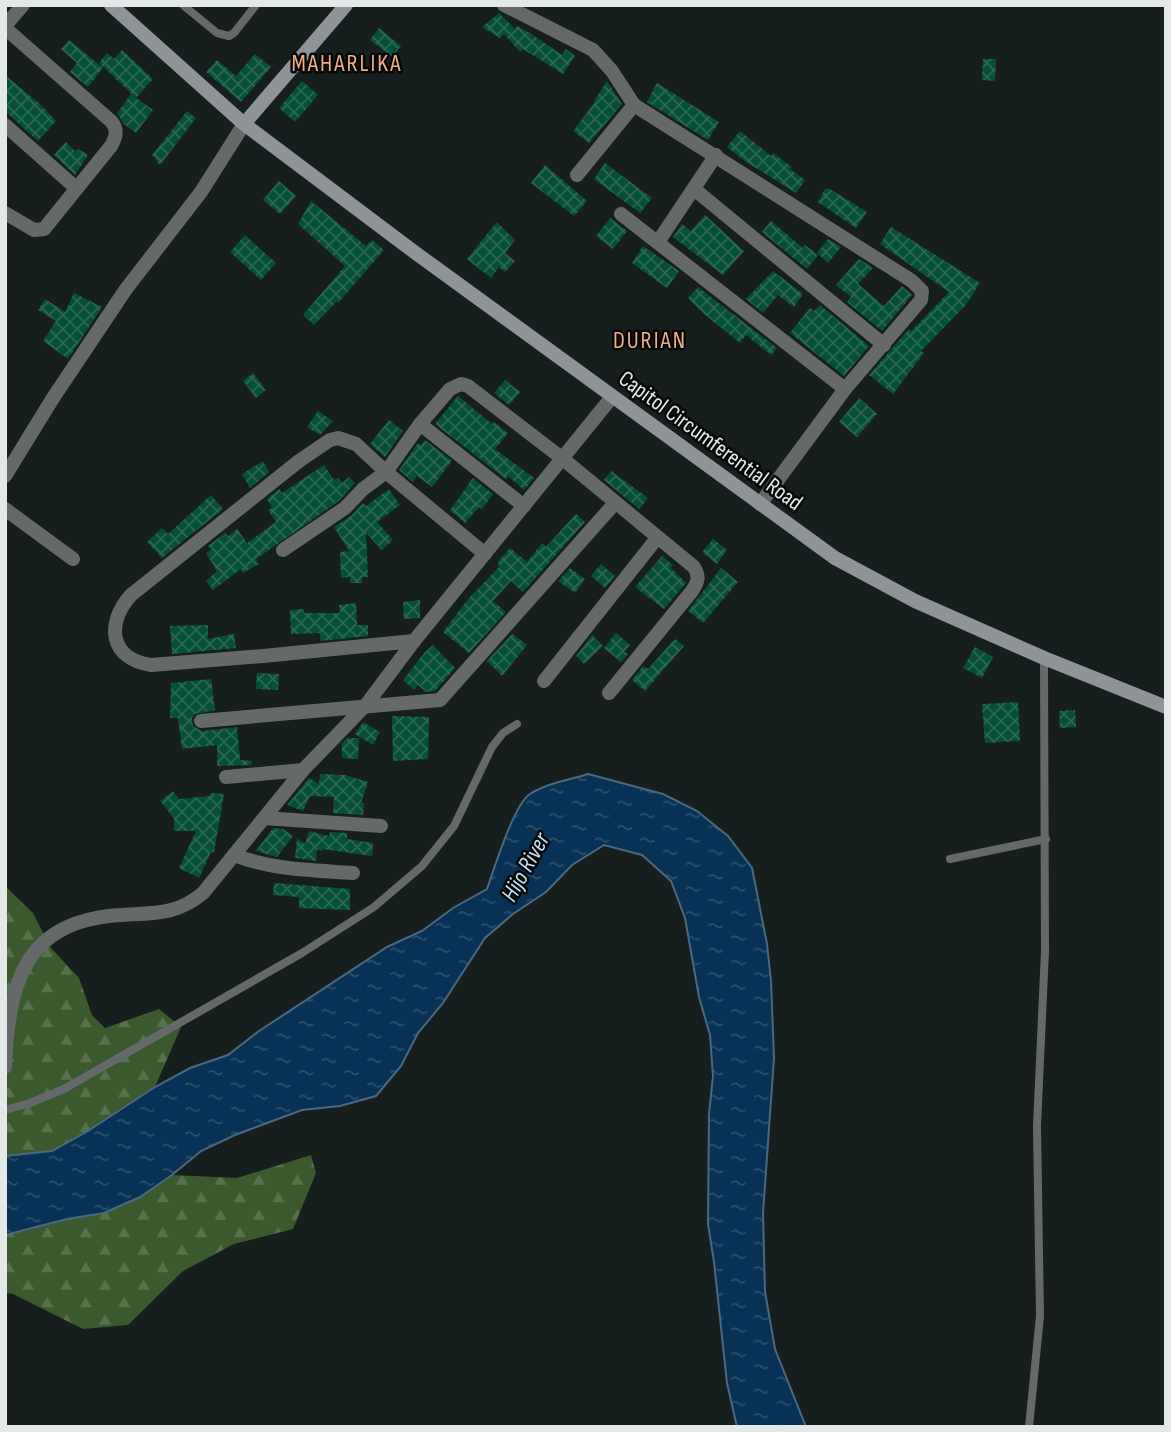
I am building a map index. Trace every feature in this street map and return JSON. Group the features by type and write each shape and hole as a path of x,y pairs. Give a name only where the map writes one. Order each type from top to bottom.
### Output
{"main road":[{"name":"Capitol Circumferential Road","path":"111,5 244,124 612,397 835,558 915,601 1044,658 1166,707"},
{"path":"244,124 346,5"}],"street":[{"path":"5,213 34,230 44,229 116,137 116,128 112,122 5,27 23,5"},
{"path":"504,5 593,50 612,71 634,105 919,286 922,291 921,300 845,389 760,504"},
{"path":"577,175 634,105"},
{"path":"5,476 53,398 127,289 201,192 244,124"},
{"path":"5,125 76,188"},
{"path":"658,242 716,155"},
{"path":"694,189 884,345"},
{"path":"621,214 845,389"},
{"path":"283,550 345,508 363,489 386,472 450,388 461,384 468,386 563,459 694,567 698,574 698,582 608,693"},
{"path":"5,1068 14,989 25,964 42,944 63,928 82,920 100,916 168,911 190,904 202,893 303,770 366,705 612,397"},
{"path":"420,424 524,506"},
{"path":"415,641 151,665 127,658 114,635 121,606 131,596 299,461 330,440 346,439 356,444 485,554"},
{"path":"201,721 440,700 615,503"},
{"path":"5,509 74,559"},
{"path":"544,681 657,538"},
{"path":"226,777 303,770"},
{"path":"264,818 381,825"},
{"path":"234,855 253,863 272,866 353,873"}],"lane":[{"path":"183,5 217,33 229,36 256,5"},
{"path":"1029,1427 1040,1316 1037,1126 1045,951 1044,658"},
{"path":"5,1110 30,1103 86,1077 302,953 374,907 422,866 454,825 492,747 503,733 517,724"},
{"path":"950,859 1046,839"}],"green space":[{"path":"5,886 33,913 51,948 79,978 92,1015 105,1028 159,1009 181,1027 155,1087 52,1151 5,1156"},
{"path":"311,1155 316,1173 293,1229 234,1244 183,1271 128,1325 83,1329 13,1294 5,1293 5,1235 67,1219 104,1213 140,1197 172,1175 237,1178"}],"water":[{"name":"Hijo River","path":"588,774 663,794 697,811 728,836 752,868 767,944 774,1058 763,1213 765,1292 775,1349 806,1427 737,1427 727,1383 708,1224 709,1114 713,1076 710,1035 699,997 685,918 671,881 642,855 604,845 572,865 546,892 513,914 485,938 443,1003 418,1033 401,1066 376,1096 340,1106 302,1110 235,1135 201,1151 140,1197 104,1213 67,1219 5,1235 5,1156 52,1151 155,1087 190,1068 228,1055 259,1031 387,947 422,931 453,908 487,889 505,838 524,800 544,787"}],"building":[{"path":"499,13 515,29 517,26 530,33 562,55 566,49 575,56 563,74 523,49 520,52 504,34 500,38 482,27"},
{"path":"379,28 401,46 392,57 370,40"},
{"path":"69,40 103,68 88,87 70,72 77,63 61,49"},
{"path":"122,50 153,79 136,98 99,63 107,53 114,59"},
{"path":"255,54 271,67 241,102 206,72 217,60 236,76"},
{"path":"983,59 996,59 995,81 982,80"},
{"path":"5,75 56,121 38,141 5,111"},
{"path":"302,81 318,95 295,122 279,108"},
{"path":"607,81 622,104 589,143 573,131"},
{"path":"657,83 719,122 708,140 647,102"},
{"path":"131,94 153,110 136,133 124,124 117,113"},
{"path":"187,111 196,118 160,165 152,155"},
{"path":"740,131 771,156 773,153 792,167 790,169 805,180 796,193 727,147"},
{"path":"66,142 75,151 78,149 88,155 75,175 54,155"},
{"path":"605,163 652,198 640,213 594,179"},
{"path":"545,165 587,201 574,216 531,183"},
{"path":"279,181 296,196 280,214 263,200"},
{"path":"825,189 830,189 867,212 856,228 818,202"},
{"path":"311,201 366,246 372,240 384,250 338,303 337,301 314,325 303,315 345,266 298,224"},
{"path":"705,215 744,251 723,275 673,237 682,224 691,231"},
{"path":"610,218 627,231 613,249 596,236"},
{"path":"771,221 803,248 805,245 818,255 807,269 762,232"},
{"path":"497,222 515,240 505,253 515,261 505,272 499,267 491,278 467,259"},
{"path":"891,227 980,283 965,306 921,351 924,353 893,394 869,375 909,329 911,331 949,292 880,244"},
{"path":"245,235 276,263 261,280 230,252"},
{"path":"828,239 841,247 828,263 817,253"},
{"path":"643,246 679,271 667,288 632,263"},
{"path":"859,259 873,268 858,284 884,306 902,286 912,295 882,331 847,302 851,297 836,285"},
{"path":"773,271 803,294 794,307 778,295 763,313 746,299"},
{"path":"698,287 777,348 771,355 746,335 740,343 688,298"},
{"path":"74,293 102,307 68,359 43,341 56,321 38,310 45,299 65,312"},
{"path":"820,305 869,346 844,376 790,333 810,308 814,311"},
{"path":"253,373 266,390 256,398 243,381"},
{"path":"505,380 520,392 509,405 494,393"},
{"path":"458,396 492,424 494,422 508,433 495,449 534,478 524,490 435,424"},
{"path":"859,398 877,414 857,437 839,422"},
{"path":"318,411 333,421 320,435 307,427"},
{"path":"389,420 403,431 385,457 370,444"},
{"path":"425,440 452,461 432,487 417,476 413,482 399,470 418,443 421,445"},
{"path":"263,461 269,472 250,488 242,474"},
{"path":"324,465 334,480 338,478 342,483 349,477 355,483 339,501 256,559 259,564 243,573 241,569 213,590 206,581 217,571 206,553 212,549 208,546 225,533 228,536 237,529 247,543 276,522 268,510 272,508 267,499 279,489 282,493"},
{"path":"611,471 648,498 639,509 604,480"},
{"path":"473,478 493,494 482,509 479,507 465,523 450,510"},
{"path":"389,489 400,505 377,522 393,540 382,550 366,533 368,577 362,577 362,583 350,583 350,577 341,578 340,552 349,551 334,527 351,516 363,503 366,506"},
{"path":"211,495 223,509 162,558 147,542 162,528 168,534"},
{"path":"576,514 585,522 523,592 511,581 493,601 506,612 469,653 443,632 468,599 500,566 497,563 510,548 527,562 542,543 546,547"},
{"path":"713,539 727,550 717,564 702,552"},
{"path":"662,556 673,565 671,568 686,583 664,609 635,587"},
{"path":"601,564 615,576 605,588 591,576"},
{"path":"570,568 585,579 575,593 558,581"},
{"path":"721,568 738,582 703,623 688,611"},
{"path":"420,600 420,618 404,619 403,602"},
{"path":"356,603 357,625 368,625 368,636 320,641 320,633 291,634 290,610 303,609 304,613 340,613 339,605"},
{"path":"208,625 208,639 234,634 236,648 172,654 170,626"},
{"path":"616,633 630,645 624,652 628,654 621,662 604,648"},
{"path":"512,634 527,645 502,676 487,661"},
{"path":"592,635 603,646 584,664 576,656"},
{"path":"675,639 684,646 645,691 632,680 643,666 648,669"},
{"path":"433,645 455,668 435,691 426,692 418,685 414,690 403,680"},
{"path":"975,647 993,657 982,678 963,668"},
{"path":"257,673 279,674 278,690 256,689"},
{"path":"211,679 215,710 195,714 192,718 193,726 202,731 237,727 240,760 252,761 251,765 217,766 217,745 182,749 178,718 170,718 171,683"},
{"path":"1018,702 1020,741 985,743 982,704"},
{"path":"1075,710 1076,727 1060,728 1059,711"},
{"path":"392,716 429,717 428,759 393,761"},
{"path":"363,722 380,732 373,745 355,734"},
{"path":"348,738 359,738 358,759 342,758 342,743"},
{"path":"320,774 345,775 368,782 361,803 364,803 363,815 333,813 334,797 310,796 303,811 287,805 309,778 319,784"},
{"path":"173,791 179,799 210,796 210,793 224,794 214,852 211,852 199,878 179,868 196,831 174,831 174,818 160,801"},
{"path":"273,828 283,829 293,836 277,857 256,851"},
{"path":"309,831 329,836 330,832 347,833 347,839 373,843 372,856 317,849 316,861 295,858 297,838 305,844"},
{"path":"274,883 350,889 350,910 299,908 299,897 273,895"}],"district":[{"name":"MAHARLIKA","path":"347,63"},
{"name":"DURIAN","path":"650,340"}]}
